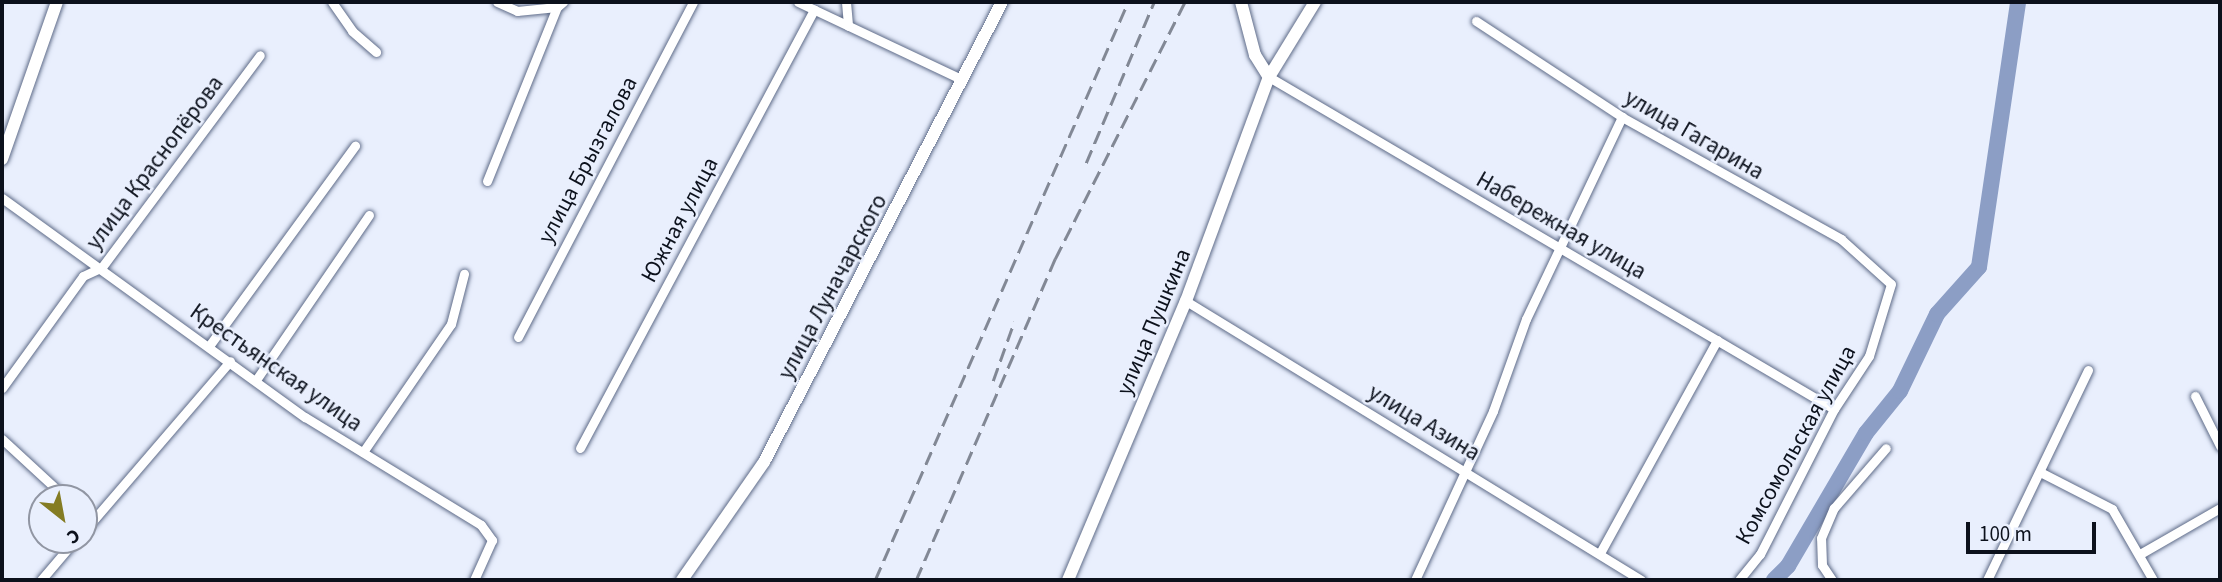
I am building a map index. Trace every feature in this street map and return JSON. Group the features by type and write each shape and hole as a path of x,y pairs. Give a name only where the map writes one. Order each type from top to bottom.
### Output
{"street":[{"path":"2,159 57,2"},
{"path":"332,2 352,31 376,52"},
{"path":"497,2 517,11 560,4"},
{"name":"улица Брызгалова","path":"518,337 693,2"},
{"path":"798,2 961,79"},
{"path":"846,2 848,26"},
{"name":"улица Луначарского","path":"682,580 764,462 866,274 961,79 1002,2"},
{"path":"1241,2 1255,55 1269,77"},
{"name":"улица Пушкина","path":"1068,580 1186,301 1269,77 1315,2"},
{"path":"487,181 560,4"},
{"name":"Южная улица","path":"580,448 814,9"},
{"name":"улица Гагарина","path":"1476,21 1622,117 1840,239 1891,284"},
{"name":"улица Краснопёрова","path":"2,388 83,276 102,267 260,55"},
{"name":"Набережная улица","path":"1269,77 1833,410"},
{"path":"1415,580 1463,470 1493,411 1559,247 1622,117"},
{"path":"209,346 355,146"},
{"name":"Крестьянская улица","path":"2,198 102,267 256,380 363,452 481,525 492,540 474,580"},
{"path":"256,380 369,215"},
{"path":"363,452 451,324 464,274"},
{"name":"Комсомольская улица","path":"1739,580 1759,554 1833,410 1869,356 1891,284"},
{"name":"улица Азина","path":"1186,301 1600,552 1641,580"},
{"path":"1600,552 1717,340"},
{"path":"98,516 230,361"},
{"path":"1987,580 2042,473 2088,370"},
{"path":"2194,396 2220,446"},
{"path":"2,439 51,484"},
{"path":"1832,580 1822,565 1821,538 1834,508 1886,448"},
{"path":"2042,473 2112,509 2154,580"},
{"path":"2140,554 2220,508"},
{"path":"41,580 63,554"}],"waterway":[{"path":"1774,580 1788,566 1866,433 1900,391 1937,314 1979,267 2018,2"}],"railway":[{"path":"875,580 1128,2"},
{"path":"1086,163 1154,2"},
{"path":"916,580 1055,259 1185,2"},
{"path":"993,381 1014,322"}]}
